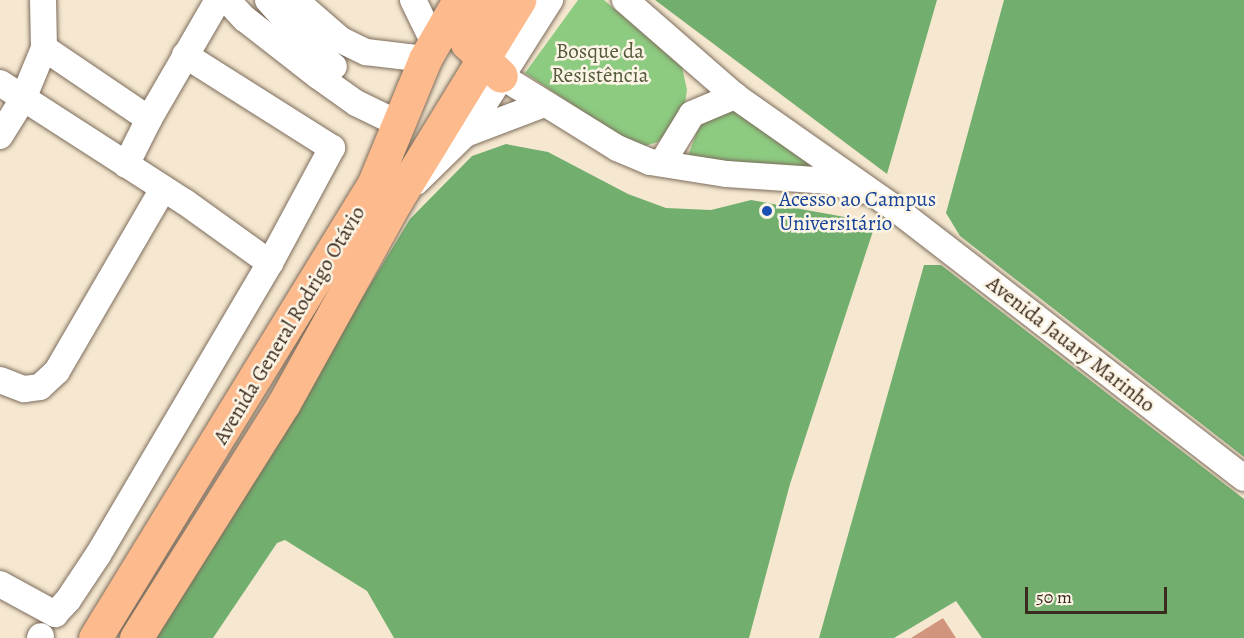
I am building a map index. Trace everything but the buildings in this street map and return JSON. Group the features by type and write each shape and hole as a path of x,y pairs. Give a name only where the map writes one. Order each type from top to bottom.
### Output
{"main road":[{"name":"Avenida General Rodrigo Otávio","path":"95,638 374,183 429,51 459,0"},
{"path":"484,0 468,33 467,43 492,69"},
{"name":"Avenida General Rodrigo Otávio","path":"136,638 284,403 396,201 492,69 519,0"}],"street":[{"path":"0,136 23,99 44,48 43,0"},
{"path":"126,165 149,119 218,0"},
{"path":"227,0 245,19 356,103 402,119"},
{"path":"268,0 318,55 402,119"},
{"path":"295,0 341,40 366,52 429,51 413,0"},
{"name":"Avenida General Rodrigo Otávio","path":"396,201 465,134 492,69 550,0"},
{"name":"Avenida Jauary Marinho","path":"625,0 735,96 897,210 1244,478"},
{"path":"44,48 149,119"},
{"path":"0,584 55,614 68,600 98,555 270,263 332,148 185,56"},
{"path":"662,164 692,114 699,65"},
{"name":"Avenida Jauary Marinho","path":"492,69 544,104 617,148 662,164 727,174 830,181 897,210"},
{"path":"0,83 163,189 270,263"},
{"path":"692,114 735,96"},
{"path":"465,134 544,104"},
{"path":"0,380 24,389 40,387 57,371 163,189"}],"green space":[{"name":"Bosque da Resistência","path":"578,0 604,0 682,67 687,90 685,104 676,124 658,142 638,148 525,73"},
{"path":"655,0 937,0 887,174"},
{"path":"1004,0 1244,0 1244,457 960,236 946,213"},
{"name":"Bosque da Resistência","path":"742,105 823,169 820,176 688,156 700,123"},
{"path":"506,144 548,152 628,194 666,208 711,210 751,200 856,219 874,228 790,484 749,638 394,638 367,591 285,540 277,543 213,638 156,638 410,219 472,156"},
{"path":"924,265 941,265 1244,499 1244,638 982,638 956,601 894,638 819,638"}],"place":[{"name":"Acesso ao Campus Universitário","path":"767,211"}]}
